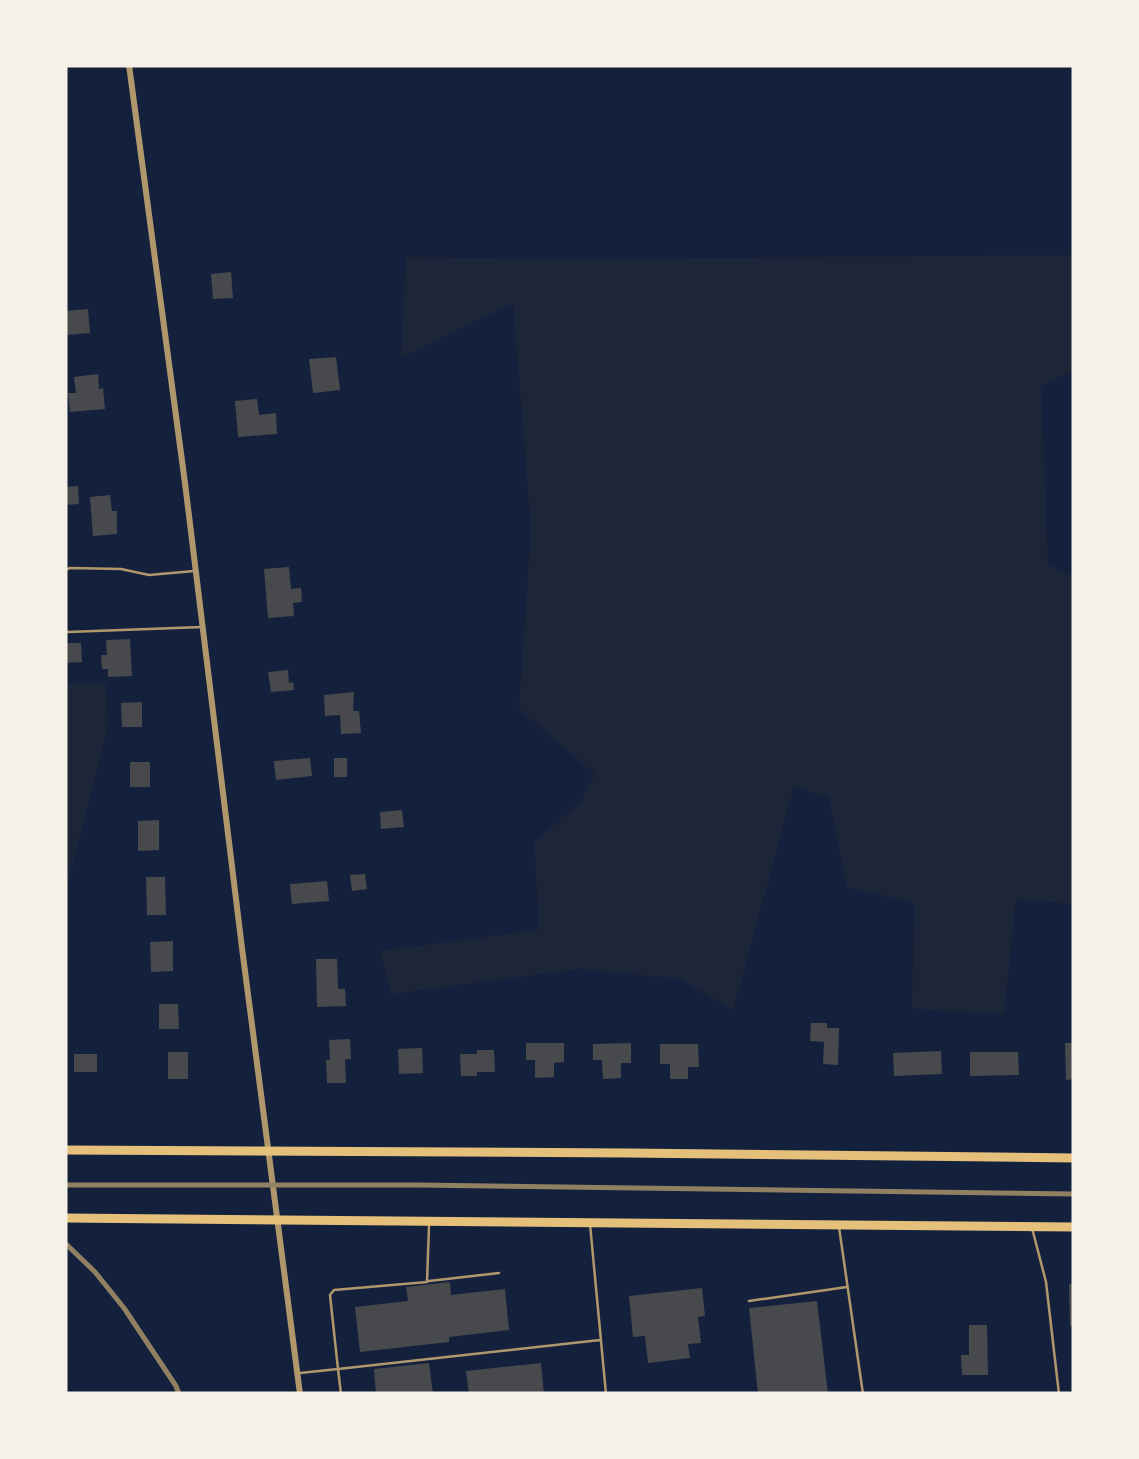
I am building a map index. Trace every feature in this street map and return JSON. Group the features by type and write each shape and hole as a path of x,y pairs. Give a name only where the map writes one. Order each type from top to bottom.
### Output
{"main road":[{"path":"65,1150 1074,1158"},
{"path":"65,1218 1074,1227"}],"street":[{"path":"129,65 300,1394"}],"lane":[{"path":"65,570 121,569 149,575 195,571"},
{"path":"65,630 202,626"},
{"path":"428,1282 430,1221"},
{"path":"590,1222 606,1394"},
{"path":"839,1225 864,1394"},
{"path":"1032,1226 1046,1282 1058,1394"},
{"path":"341,1394 329,1301 334,1290 499,1273"},
{"path":"749,1301 849,1286"},
{"path":"298,1374 600,1340"}],"shaded area":[{"path":"1074,255 1074,370 1041,387 1048,564 1074,577 1074,904 1016,899 1004,1014 912,1009 914,903 847,887 829,798 794,786 733,1011 681,979 580,969 391,994 380,951 539,930 534,843 580,802 595,774 519,709 531,528 513,303 401,358 406,257"},
{"path":"106,683 108,728 65,893 65,684"}],"building":[{"path":"231,272 233,298 213,299 211,274"},
{"path":"88,309 90,333 66,335 65,311"},
{"path":"336,357 340,390 313,393 309,359"},
{"path":"98,374 105,409 70,412 68,393 76,393 74,377"},
{"path":"257,399 259,415 276,413 277,434 238,437 235,401"},
{"path":"78,486 79,504 65,505 65,487"},
{"path":"110,495 112,511 117,511 117,534 93,536 90,497"},
{"path":"289,567 291,589 301,588 302,602 293,603 294,616 268,618 264,569"},
{"path":"130,639 132,676 108,677 108,669 102,669 101,655 107,655 106,640"},
{"path":"65,643 81,643 82,662 65,663"},
{"path":"288,670 294,690 271,692 268,672"},
{"path":"354,692 353,711 359,711 361,733 341,734 340,715 325,716 324,695"},
{"path":"142,702 142,727 122,727 121,703"},
{"path":"310,758 312,776 276,780 274,761"},
{"path":"334,758 347,758 347,777 334,777"},
{"path":"130,762 150,762 150,787 130,787"},
{"path":"402,810 404,827 381,829 380,812"},
{"path":"159,820 159,850 138,851 138,821"},
{"path":"365,874 367,889 352,891 350,875"},
{"path":"146,877 165,877 166,915 147,915"},
{"path":"327,881 329,901 292,904 290,884"},
{"path":"173,941 173,971 151,972 150,942"},
{"path":"316,959 337,959 338,989 345,989 346,1006 317,1007"},
{"path":"159,1004 178,1004 179,1029 159,1029"},
{"path":"811,1023 839,1028 838,1065 823,1064 824,1042 810,1041"},
{"path":"350,1039 351,1059 345,1059 346,1083 327,1083 329,1040"},
{"path":"526,1043 564,1043 564,1062 554,1063 554,1077 535,1078 535,1060 526,1060"},
{"path":"631,1043 631,1063 621,1063 621,1078 603,1079 602,1060 593,1060 593,1044"},
{"path":"1065,1043 1074,1043 1074,1079 1066,1080"},
{"path":"660,1044 698,1044 699,1067 688,1067 688,1079 670,1079 670,1064 660,1064"},
{"path":"422,1048 423,1073 399,1074 398,1049"},
{"path":"477,1050 494,1050 495,1072 461,1076 460,1054 477,1054"},
{"path":"941,1051 942,1074 894,1076 893,1053"},
{"path":"168,1052 188,1052 188,1079 168,1079"},
{"path":"970,1052 1018,1052 1019,1075 970,1076"},
{"path":"74,1054 97,1054 97,1072 74,1072"},
{"path":"450,1282 451,1295 505,1289 509,1330 449,1337 449,1342 360,1352 355,1307 408,1301 406,1287"},
{"path":"1069,1284 1074,1284 1074,1326 1070,1326"},
{"path":"702,1288 705,1316 698,1317 701,1343 688,1344 690,1358 648,1363 645,1336 633,1337 629,1296"},
{"path":"817,1301 828,1394 758,1394 749,1308"},
{"path":"969,1325 987,1325 988,1375 962,1375 961,1355 969,1355"},
{"path":"429,1363 433,1394 376,1394 374,1369"},
{"path":"541,1363 544,1394 469,1394 466,1371"}],"railway":[{"path":"65,1185 417,1185 1074,1194"},
{"path":"65,1243 124,1308 179,1394"}]}
